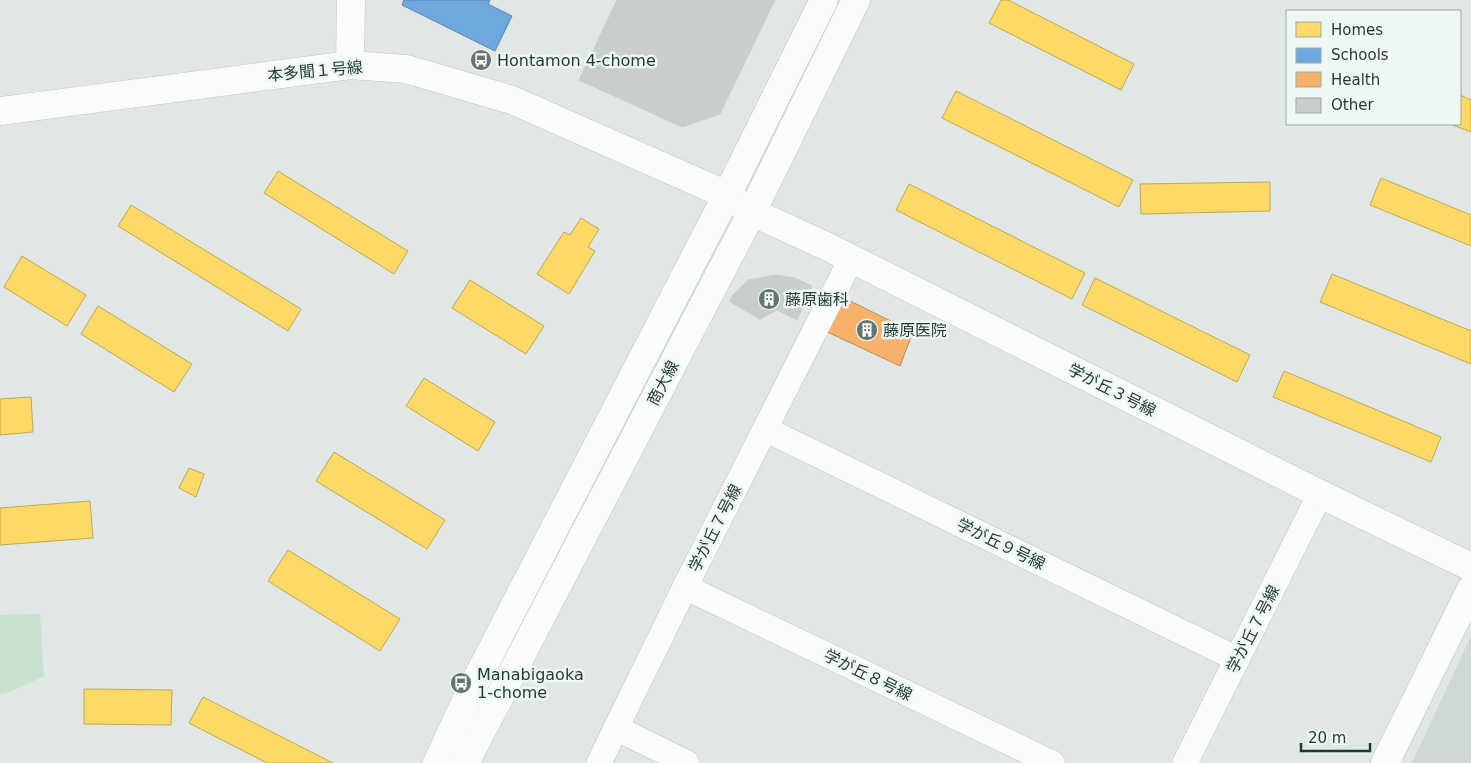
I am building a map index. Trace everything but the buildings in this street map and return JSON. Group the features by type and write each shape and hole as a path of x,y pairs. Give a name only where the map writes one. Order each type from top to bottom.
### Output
{"street":[{"path":"350,64 352,0"},
{"name":"商大線","path":"437,763 471,690 727,195 824,0"},
{"name":"商大線","path":"465,763 752,212 856,0"},
{"name":"本多聞１号線","path":"0,111 350,64 406,69 512,100 727,195 752,212"},
{"name":"学が丘３号線","path":"752,212 852,259 1471,568"},
{"name":"学が丘７号線","path":"599,763 685,587 852,259"},
{"name":"学が丘９号線","path":"765,429 1237,660"},
{"name":"学が丘７号線","path":"1185,763 1320,494"},
{"name":"学が丘８号線","path":"685,587 1052,763"},
{"path":"1385,763 1471,590"},
{"path":"616,728 687,763"}],"shaded area":[{"path":"1471,636 1471,763 1412,763"}],"green space":[{"path":"40,614 44,676 10,692 0,694 0,615"}],"place":[{"name":"Hontamon 4-chome","path":"481,60"},
{"name":"藤原歯科","path":"769,299"},
{"name":"藤原医院","path":"867,330"},
{"name":"Manabigaoka 1-chome","path":"461,683"}]}
